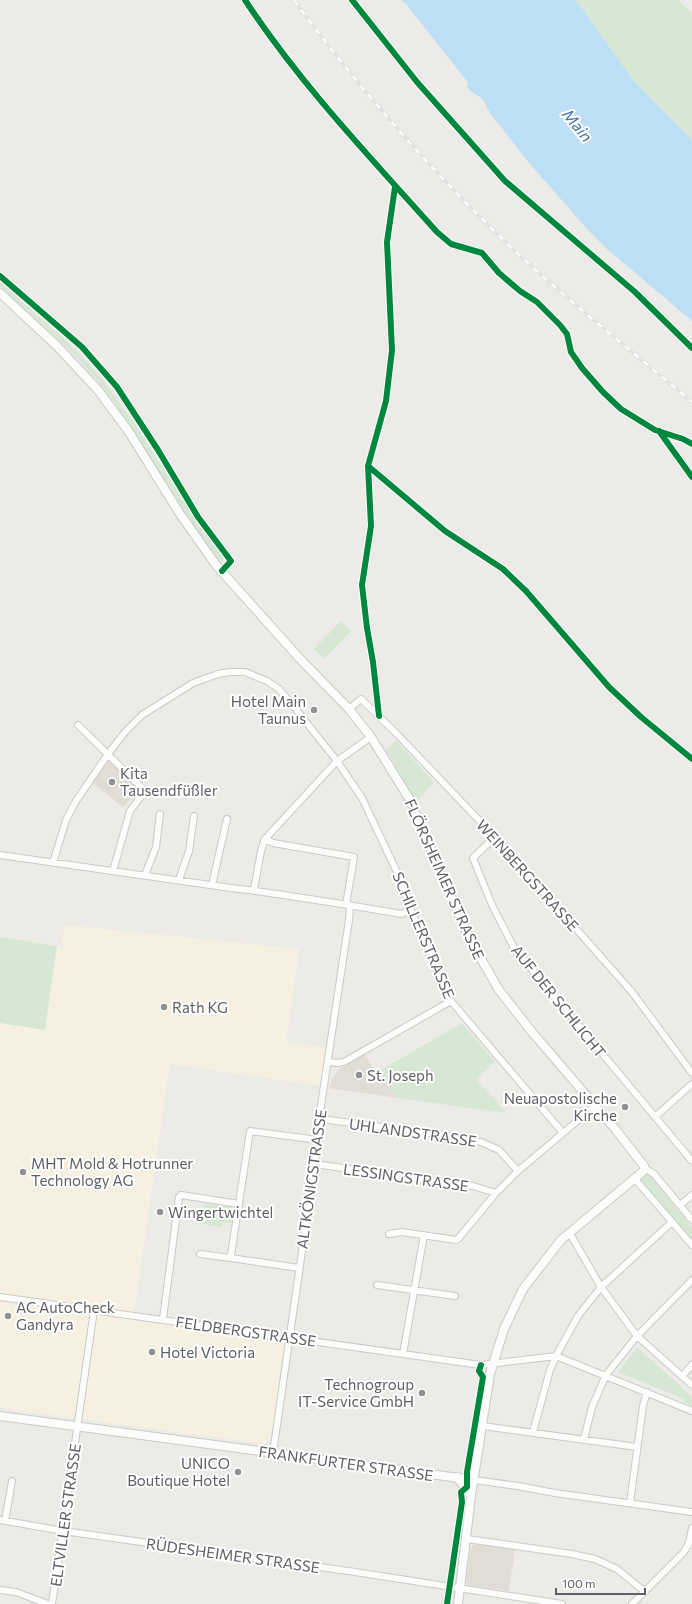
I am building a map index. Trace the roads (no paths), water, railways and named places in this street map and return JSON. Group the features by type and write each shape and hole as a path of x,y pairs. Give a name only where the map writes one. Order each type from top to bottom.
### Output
{"main road":[{"name":"FLÖRSHEIMER STRASSE","path":"0,293 57,346 98,390 129,432 180,514 216,564 301,660 349,709 371,736 410,800 450,896 468,936 484,966 509,1002 641,1160 645,1168"},
{"path":"458,1604 471,1496 492,1364 504,1329 524,1289 550,1254 569,1232 635,1179 643,1172 645,1168"},
{"name":"FRANKFURTER STRASSE","path":"0,1416 474,1480"},
{"path":"457,1477 471,1496"}],"street":[{"name":"SCHILLERSTRASSE","path":"54,863 66,820 76,801 108,754 125,732 142,715 193,683 218,674 238,671 254,674 279,689 362,798 397,872 411,910 451,1001 563,1133"},
{"name":"WEINBERGSTRASSE","path":"349,709 362,699 495,837 632,992 692,1073"},
{"path":"78,725 145,791 130,812 113,871"},
{"path":"254,890 261,851 266,839 336,762 371,736"},
{"path":"145,875 156,847 160,814"},
{"path":"179,880 189,851 194,816"},
{"path":"212,885 227,819"},
{"name":"AUF DER SCHLICHT","path":"495,837 473,858 492,904 514,948 692,1161"},
{"name":"ALTKÖNIGSTRASSE","path":"266,839 276,844 354,857 348,905 349,920 320,1112 321,1119 289,1337 281,1406 273,1453"},
{"path":"0,855 254,890 401,914 411,910"},
{"path":"328,1062 344,1062 451,1001"},
{"path":"655,1117 692,1084"},
{"path":"389,1234 397,1232 458,1239 496,1193 518,1170 595,1106"},
{"name":"UHLANDSTRASSE","path":"321,1119 452,1136 481,1142 499,1150 518,1170"},
{"path":"231,1258 250,1131 318,1140"},
{"name":"LESSINGSTRASSE","path":"314,1164 473,1186 496,1193"},
{"name":"FLÖRSHEIMER STRASSE","path":"645,1168 654,1174 692,1220"},
{"path":"635,1179 692,1245"},
{"path":"162,1319 179,1197 181,1195 239,1204"},
{"path":"680,1205 692,1195"},
{"path":"533,1432 550,1370 578,1316 601,1287 672,1222"},
{"path":"569,1232 601,1287 637,1336 692,1385"},
{"path":"404,1354 424,1235"},
{"path":"200,1254 299,1268"},
{"path":"584,1439 592,1407 606,1375 637,1336 692,1280"},
{"path":"377,1285 455,1296"},
{"name":"FELDBERGSTRASSE","path":"0,1297 482,1365 556,1356"},
{"name":"ELTVILLER STRASSE","path":"52,1604 94,1310"},
{"path":"556,1356 692,1411"},
{"path":"682,1376 692,1365"},
{"path":"630,1503 643,1406 647,1392"},
{"path":"483,1426 638,1447"},
{"name":"FRANKFURTER STRASSE","path":"474,1480 692,1512"},
{"name":"RÜDESHEIMER STRASSE","path":"12,1481 3,1521 63,1531 348,1571 562,1604"},
{"path":"632,1604 684,1552 689,1543 692,1528"},
{"path":"467,1539 572,1554 596,1559 617,1568 645,1592"},
{"path":"0,1590 16,1592 48,1604"}],"water":[{"name":"Main","path":"401,0 576,0 634,81 692,140 692,321 607,249 586,228 524,157 493,117 482,99 467,87 468,84 466,80 406,4"}],"railway":[{"path":"294,0 372,99 427,161 485,222 558,290 692,402"}],"place":[{"name":"Hotel Main Taunus","path":"314,710"},
{"name":"Kita Tausendfüßler","path":"112,782"},
{"name":"Rath KG","path":"164,1007"},
{"name":"St. Joseph","path":"359,1075"},
{"name":"Neuapostolische Kirche","path":"625,1107"},
{"name":"MHT Mold & Hotrunner Technology AG","path":"23,1172"},
{"name":"Wingertwichtel","path":"160,1212"},
{"name":"AC AutoCheck Gandyra","path":"8,1316"},
{"name":"Hotel Victoria","path":"152,1352"},
{"name":"Technogroup IT-Service GmbH","path":"422,1393"},
{"name":"UNICO Boutique Hotel","path":"238,1472"}]}
